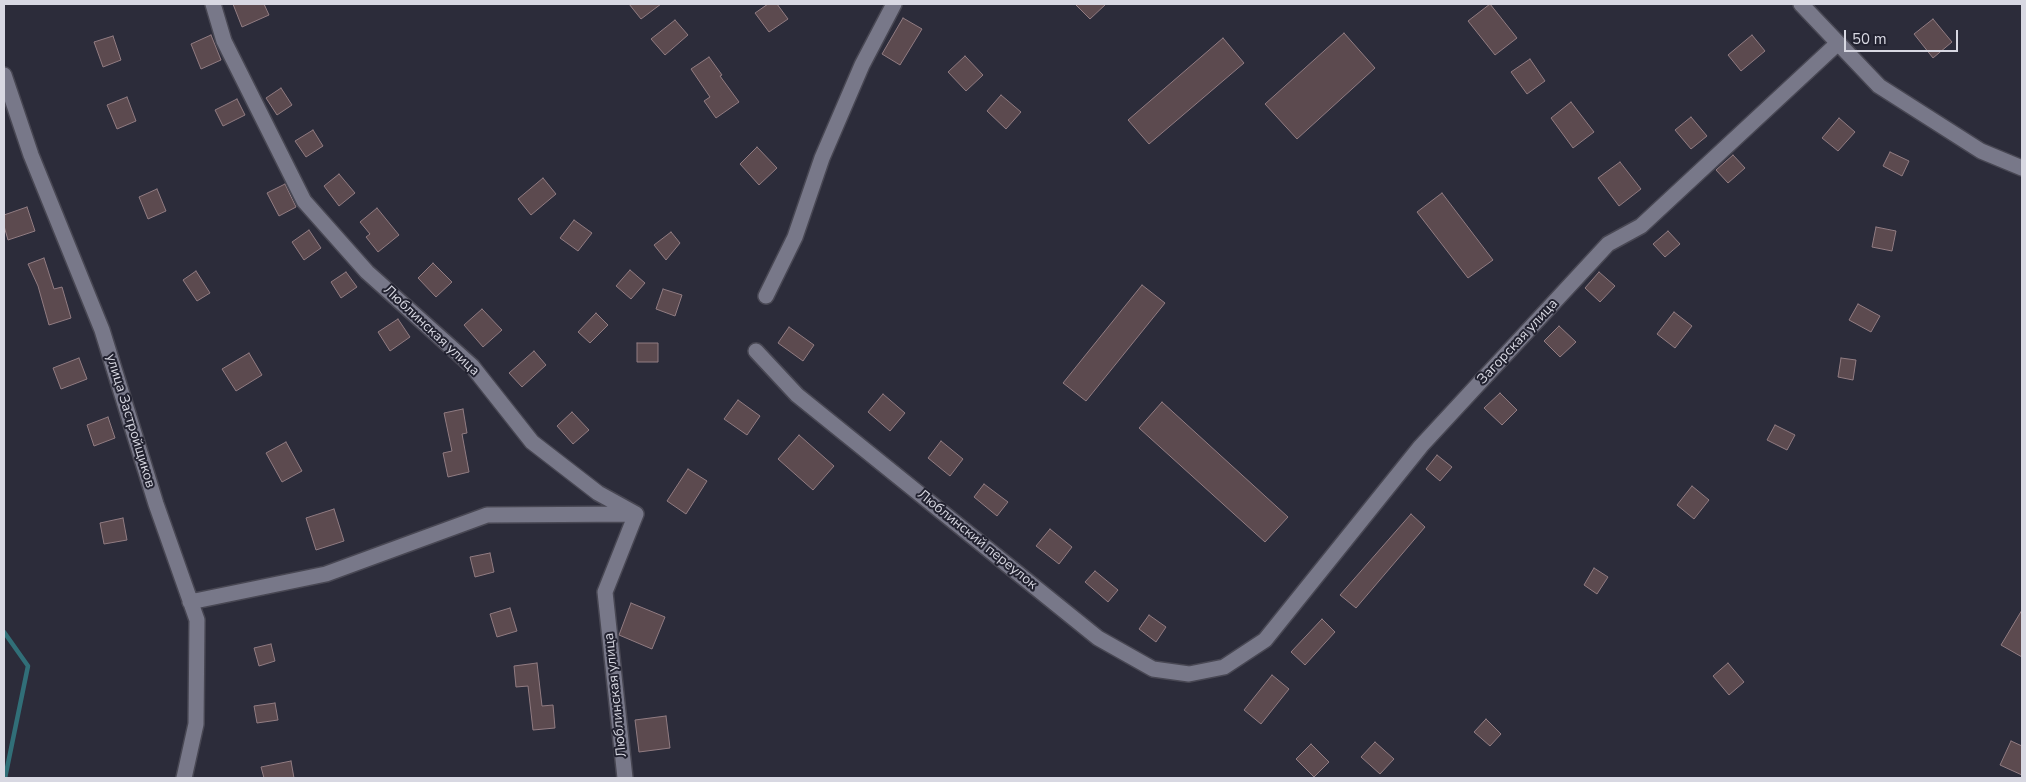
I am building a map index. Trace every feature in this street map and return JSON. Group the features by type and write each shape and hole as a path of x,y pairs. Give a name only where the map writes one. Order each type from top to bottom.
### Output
{"street":[{"name":"Люблинская улица","path":"214,4 224,41 304,201 367,272 472,366 532,442 598,493 636,514 605,592 625,778"},
{"path":"766,296 795,237 822,158 862,64 894,4"},
{"path":"1801,4 1879,86 1981,151 2022,168"},
{"name":"Загорская улица","path":"1224,667 1265,640 1421,446 1608,244 1641,226 1838,43"},
{"name":"улица Застройщиков","path":"4,75 30,155 102,330 156,504 197,620 196,724 184,778"},
{"name":"Люблинский переулок","path":"756,351 798,395 1098,638 1153,669 1189,674 1224,667"},
{"path":"190,602 326,574 487,516 636,514"}],"building":[{"path":"233,4 264,4 269,15 242,27"},
{"path":"629,4 661,4 641,19"},
{"path":"768,4 777,4 788,19 769,32 755,13"},
{"path":"1075,4 1106,4 1090,19"},
{"path":"1490,4 1517,38 1495,55 1468,21"},
{"path":"903,18 922,29 900,65 882,54"},
{"path":"1933,19 1952,42 1933,58 1914,34"},
{"path":"675,20 688,35 665,55 651,39"},
{"path":"1344,33 1375,68 1297,139 1265,104"},
{"path":"211,35 221,60 201,69 191,44"},
{"path":"1752,35 1765,51 1741,71 1728,55"},
{"path":"113,36 121,60 103,67 94,42"},
{"path":"1223,38 1244,63 1149,144 1128,120"},
{"path":"965,56 983,75 966,91 948,72"},
{"path":"709,57 739,102 716,118 704,101 710,97 691,69"},
{"path":"1530,59 1545,81 1527,94 1511,72"},
{"path":"281,88 292,105 277,115 266,98"},
{"path":"1001,95 1021,112 1006,129 987,111"},
{"path":"127,97 136,121 117,129 107,105"},
{"path":"237,99 245,115 223,126 215,110"},
{"path":"1571,102 1594,132 1573,148 1551,118"},
{"path":"1691,117 1707,136 1691,149 1675,130"},
{"path":"1839,118 1855,132 1838,151 1822,138"},
{"path":"313,130 323,146 306,157 295,141"},
{"path":"757,147 777,168 759,185 740,164"},
{"path":"1890,152 1909,161 1902,176 1883,166"},
{"path":"1733,155 1745,168 1728,183 1716,170"},
{"path":"1620,162 1641,189 1619,206 1598,178"},
{"path":"339,174 355,193 339,206 324,186"},
{"path":"543,178 556,194 531,215 518,199"},
{"path":"285,184 296,207 279,216 267,193"},
{"path":"157,189 166,211 148,219 139,197"},
{"path":"1442,193 1493,260 1468,278 1417,212"},
{"path":"27,207 35,231 8,240 4,226 4,215"},
{"path":"377,208 399,235 378,252 366,237 370,234 360,222"},
{"path":"574,220 592,233 578,251 560,238"},
{"path":"1876,227 1896,231 1892,251 1872,247"},
{"path":"309,230 321,248 304,260 292,242"},
{"path":"1668,231 1680,244 1665,257 1653,244"},
{"path":"671,232 680,243 666,260 654,245"},
{"path":"44,258 54,289 62,287 71,318 49,325 38,286 28,264"},
{"path":"433,263 452,282 436,297 418,278"},
{"path":"630,270 645,283 631,299 616,286"},
{"path":"196,271 210,293 197,301 183,280"},
{"path":"346,272 357,287 341,298 331,282"},
{"path":"1599,272 1615,286 1600,302 1585,288"},
{"path":"1142,285 1165,303 1086,401 1063,383"},
{"path":"663,289 682,295 675,316 656,309"},
{"path":"1858,304 1880,316 1871,332 1849,320"},
{"path":"482,309 502,330 483,347 464,325"},
{"path":"1674,312 1692,326 1675,348 1657,334"},
{"path":"596,313 608,325 590,343 578,332"},
{"path":"398,319 410,337 390,351 378,332"},
{"path":"1559,326 1576,342 1560,357 1544,341"},
{"path":"789,327 814,345 803,361 778,343"},
{"path":"637,343 658,343 658,362 637,362"},
{"path":"534,351 546,365 522,387 509,373"},
{"path":"249,353 262,375 236,391 222,369"},
{"path":"79,358 87,379 61,389 53,368"},
{"path":"1841,358 1856,360 1853,380 1838,377"},
{"path":"1500,393 1517,410 1502,425 1484,408"},
{"path":"883,394 905,413 890,431 868,412"},
{"path":"738,400 760,416 747,435 724,419"},
{"path":"1162,402 1288,517 1265,542 1139,428"},
{"path":"463,409 467,433 462,434 469,472 448,477 443,453 452,451 444,413"},
{"path":"572,412 589,430 573,444 557,426"},
{"path":"108,417 115,438 94,446 87,425"},
{"path":"1775,425 1795,435 1787,450 1767,440"},
{"path":"799,435 834,466 813,490 778,459"},
{"path":"941,441 963,459 950,476 928,458"},
{"path":"286,442 302,471 282,482 266,453"},
{"path":"1437,455 1452,467 1440,481 1426,469"},
{"path":"688,469 707,481 686,514 667,501"},
{"path":"984,484 1008,502 997,516 974,497"},
{"path":"1692,486 1709,500 1694,519 1677,505"},
{"path":"334,509 344,541 316,550 306,518"},
{"path":"1411,514 1425,527 1356,608 1340,595"},
{"path":"123,518 127,540 104,544 100,523"},
{"path":"1050,529 1072,547 1059,564 1036,546"},
{"path":"490,553 494,572 475,577 470,557"},
{"path":"1594,568 1608,577 1597,594 1584,585"},
{"path":"1095,571 1118,590 1108,602 1085,582"},
{"path":"631,603 665,617 652,649 619,635"},
{"path":"510,608 517,631 497,637 490,614"},
{"path":"2022,610 2022,657 2001,645"},
{"path":"1149,615 1166,627 1156,642 1139,629"},
{"path":"1322,619 1335,632 1305,665 1291,652"},
{"path":"271,644 275,661 259,666 254,648"},
{"path":"537,663 542,706 553,705 555,728 533,730 528,686 516,687 514,666"},
{"path":"1728,663 1744,682 1729,695 1713,676"},
{"path":"1272,675 1289,689 1261,724 1244,710"},
{"path":"275,703 278,720 257,723 254,706"},
{"path":"666,716 670,748 639,752 635,720"},
{"path":"1486,719 1501,734 1490,746 1474,732"},
{"path":"2011,741 2022,746 2022,775 2000,765"},
{"path":"1375,742 1394,759 1380,774 1361,757"},
{"path":"1311,744 1329,762 1314,777 1296,759"},
{"path":"291,761 294,778 264,778 261,767"}],"waterway":[{"path":"4,632 28,666 5,778"}]}
